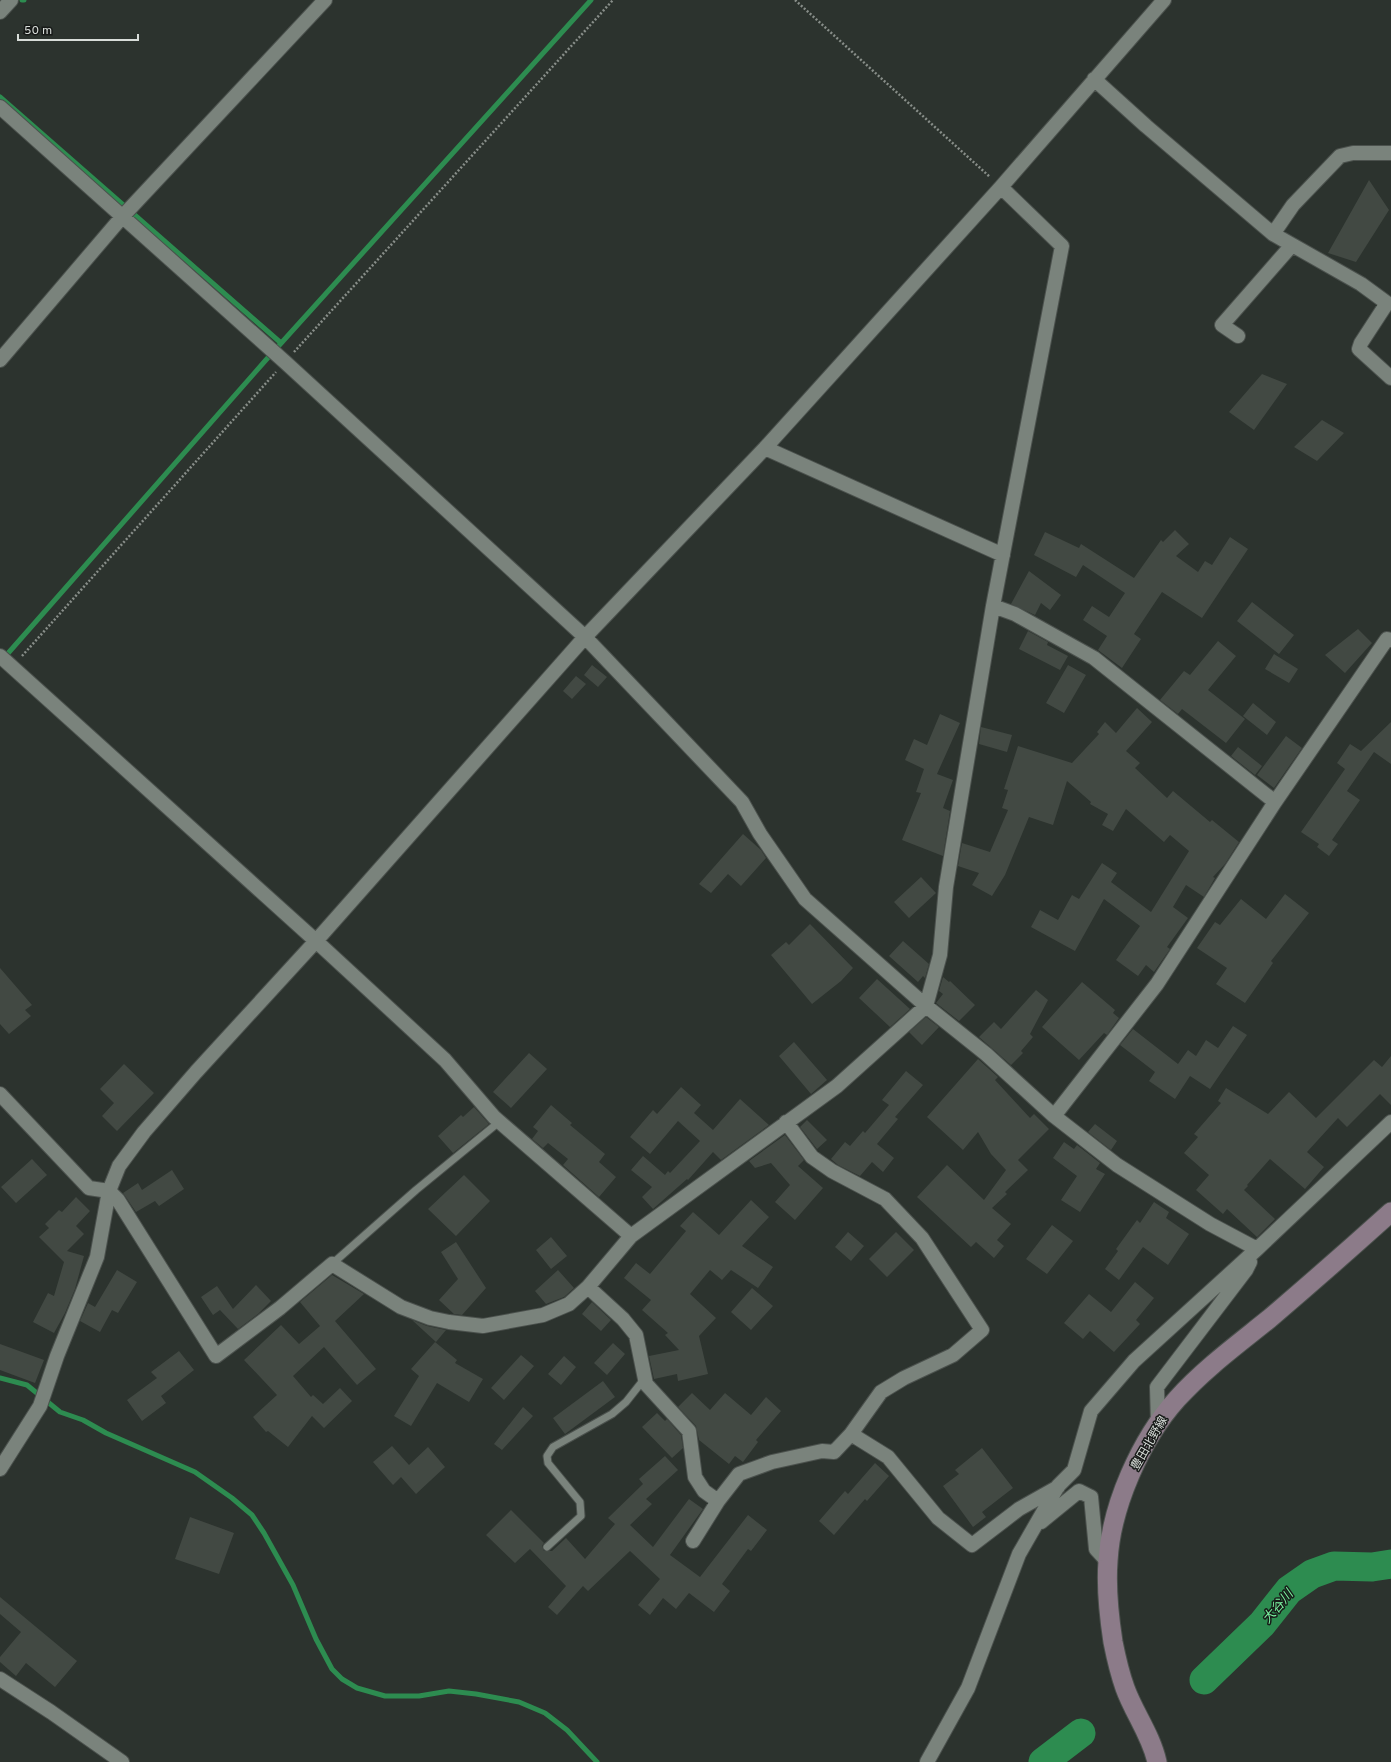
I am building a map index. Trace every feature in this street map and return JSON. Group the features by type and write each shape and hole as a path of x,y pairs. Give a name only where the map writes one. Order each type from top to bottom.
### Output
{"main road":[{"name":"豊田北野線","path":"1157,1762 1154,1750 1125,1688 1114,1642 1108,1595 1108,1561 1112,1530 1121,1497 1139,1458 1158,1424 1178,1399 1200,1376 1311,1283 1391,1212"}],"street":[{"path":"0,12 11,0"},
{"path":"0,360 122,217 325,0"},
{"path":"0,1469 40,1406 57,1356 96,1257 109,1191 119,1166 144,1132 196,1072 316,941 585,637 765,448 1001,187 1094,78 1164,0"},
{"path":"1094,78 1146,126 1272,234 1361,284 1387,303 1360,343 1359,349 1391,378"},
{"path":"0,107 285,362 585,637 742,802 760,834 805,899 926,1006 986,1054 1054,1116 1117,1165 1210,1224 1257,1249"},
{"path":"1272,234 1293,205 1340,156 1352,153 1391,153"},
{"path":"0,1094 89,1188 109,1191 118,1200 216,1356 280,1308 332,1264 401,1307 430,1318 483,1326 543,1314 569,1304 588,1288 631,1236 837,1086 926,1006 940,955 946,887 993,606 1062,246 1001,187"},
{"path":"1238,336 1222,325 1292,246"},
{"path":"765,448 1003,555"},
{"path":"993,606 1032,622 1094,658 1275,802"},
{"path":"1054,1116 1157,984 1275,802 1387,639 1391,640"},
{"path":"0,656 316,941 445,1060 500,1122 631,1236"},
{"path":"693,1541 718,1501 738,1474 772,1462 815,1452 834,1452 850,1434 881,1392 904,1378 953,1355 982,1330 922,1238 884,1199 832,1171 812,1157 786,1122"},
{"path":"850,1434 888,1457 938,1518 972,1545 1019,1509 1058,1486 1074,1470 1091,1411 1134,1361 1257,1249 1391,1122"},
{"path":"1158,1424 1157,1387 1246,1270 1257,1249"},
{"path":"588,1288 623,1319 636,1335 646,1384 689,1431 695,1477 704,1491 718,1501"},
{"path":"927,1762 968,1688 1019,1554 1058,1486"},
{"path":"1033,1529 1079,1491 1091,1497 1096,1549 1108,1561"},
{"path":"0,1679 51,1712 122,1762"}],"lane":[{"path":"332,1264 416,1190 500,1122"},
{"path":"547,1547 581,1516 580,1502 548,1463 547,1456 553,1447 612,1414 626,1402 645,1378"}],"path":[{"path":"12,668 285,362 614,0"},
{"path":"795,0 1001,187"}],"building":[{"path":"1369,180 1389,210 1356,262 1328,253"},
{"path":"1262,374 1287,384 1254,430 1229,412"},
{"path":"1322,420 1344,433 1317,461 1294,447"},
{"path":"1175,530 1189,544 1176,556 1198,572 1205,561 1212,565 1230,537 1248,549 1202,618 1162,592 1134,634 1141,639 1122,668 1098,650 1107,636 1083,620 1092,606 1109,617 1125,593 1083,565 1076,577 1034,555 1045,532 1079,548 1081,544 1134,578 1161,540 1163,542"},
{"path":"1029,571 1061,595 1050,610 1041,603 1035,615 1011,604"},
{"path":"1252,602 1294,635 1279,654 1237,621"},
{"path":"1358,629 1372,643 1345,673 1325,655"},
{"path":"1028,631 1048,642 1047,645 1068,656 1060,670 1019,649"},
{"path":"1218,641 1236,656 1208,690 1245,719 1226,743 1182,709 1178,714 1160,700 1184,671 1190,675"},
{"path":"1274,654 1298,669 1289,683 1265,669"},
{"path":"592,665 607,677 598,687 584,675"},
{"path":"1068,665 1086,675 1064,713 1046,703"},
{"path":"576,676 586,684 572,699 563,691"},
{"path":"1253,703 1276,722 1267,735 1243,716"},
{"path":"1137,708 1152,722 1126,751 1140,763 1135,768 1167,798 1173,791 1210,822 1212,820 1239,842 1225,864 1213,877 1215,878 1204,897 1186,885 1173,907 1188,918 1167,947 1170,949 1154,972 1146,965 1138,976 1116,960 1140,926 1104,899 1075,951 1031,927 1040,910 1058,920 1072,895 1079,899 1102,863 1117,873 1111,882 1151,912 1189,851 1170,835 1164,842 1126,809 1113,831 1102,825 1108,814 1090,804 1091,802 1067,781 1053,825 1029,817 1005,875 992,896 972,885 979,873 958,866 962,843 990,852 1008,810 1002,808 1008,790 1004,789 1018,746 1072,763 1099,734 1097,732 1105,722 1116,733"},
{"path":"940,714 960,723 937,774 953,780 943,808 950,811 943,856 902,840 921,793 916,792 924,769 905,760 914,739 927,745"},
{"path":"1391,722 1391,764 1374,752 1347,791 1360,800 1332,840 1338,844 1329,856 1317,847 1319,844 1301,832 1345,769 1337,763 1350,744 1361,751"},
{"path":"981,727 1012,735 1007,752 979,744"},
{"path":"1286,736 1302,748 1274,788 1257,775"},
{"path":"1238,747 1262,766 1255,775 1231,756"},
{"path":"743,834 761,850 766,858 741,886 728,874 711,893 699,884"},
{"path":"921,877 936,893 909,918 894,902"},
{"path":"1285,894 1309,913 1271,961 1273,963 1245,1003 1216,984 1227,968 1197,948 1215,922 1220,925 1241,899 1266,919"},
{"path":"810,924 853,968 841,981 812,1004 771,955 786,942 789,945"},
{"path":"903,941 929,964 925,978 923,976 918,982 889,956"},
{"path":"0,968 32,1005 25,1010 31,1016 9,1034 0,1024"},
{"path":"943,977 949,982 950,981 975,1005 959,1021 936,1003 943,994 939,991"},
{"path":"877,979 910,1009 890,1027 859,998"},
{"path":"1082,982 1115,1010 1113,1013 1119,1018 1107,1035 1104,1033 1079,1060 1042,1027"},
{"path":"1036,990 1048,1000 1030,1034 1033,1037 1021,1051 1023,1053 1011,1065 979,1037 994,1022 1001,1029"},
{"path":"926,1017 939,1027 922,1045 909,1032"},
{"path":"1233,1026 1247,1035 1210,1089 1190,1076 1175,1099 1149,1081 1155,1072 1120,1045 1133,1029 1178,1064 1188,1050 1196,1056 1206,1040 1218,1048"},
{"path":"794,1042 827,1080 811,1094 779,1056"},
{"path":"529,1053 547,1069 511,1108 493,1092"},
{"path":"1391,1056 1391,1105 1380,1094 1347,1127 1338,1118 1307,1152 1324,1167 1305,1189 1270,1159 1247,1185 1248,1186 1244,1190 1275,1219 1257,1237 1227,1209 1223,1214 1196,1190 1209,1175 1184,1153 1198,1137 1194,1134 1221,1103 1218,1101 1226,1088 1268,1114 1289,1092 1316,1118 1374,1060 1382,1067"},
{"path":"978,1059 998,1077 995,1080 1030,1118 1034,1114 1049,1129 1018,1160 1028,1170 1005,1192 1007,1194 992,1208 1011,1224 997,1240 1004,1246 994,1258 976,1242 971,1247 917,1197 947,1165 984,1200 1006,1170 991,1154 978,1132 963,1150 927,1117"},
{"path":"124,1064 154,1093 117,1131 102,1116 114,1103 100,1089"},
{"path":"906,1071 923,1085 895,1117 898,1119 877,1144 894,1158 883,1172 872,1162 860,1176 838,1165 831,1159 845,1142 850,1146 863,1131 865,1133 889,1105 882,1100"},
{"path":"681,1087 701,1105 694,1113 713,1130 740,1099 769,1125 721,1160 713,1152 688,1180 687,1179 653,1209 642,1197 652,1187 631,1170 643,1156 665,1175 668,1171 670,1173 700,1141 678,1121 650,1154 630,1137 653,1110 657,1114"},
{"path":"551,1105 572,1123 570,1125 605,1154 599,1162 616,1177 599,1197 563,1165 568,1159 548,1143 543,1148 532,1139 538,1131 533,1127"},
{"path":"474,1107 489,1124 453,1153 438,1136 461,1115 463,1117"},
{"path":"807,1120 827,1140 817,1149 800,1127"},
{"path":"1095,1124 1117,1141 1111,1150 1088,1132"},
{"path":"785,1135 804,1160 798,1166 823,1188 795,1220 775,1202 790,1185 771,1163 755,1168 749,1161"},
{"path":"1064,1142 1074,1149 1077,1145 1100,1163 1096,1169 1105,1174 1080,1212 1061,1200 1077,1176 1053,1158"},
{"path":"32,1159 47,1175 16,1203 1,1187"},
{"path":"172,1170 184,1189 159,1206 155,1201 136,1212 123,1193 138,1183 142,1190"},
{"path":"464,1175 490,1201 456,1236 428,1209"},
{"path":"76,1197 90,1211 76,1226 84,1234 67,1251 84,1256 75,1289 65,1313 54,1333 33,1322 48,1293 54,1296 64,1262 39,1237 49,1228 45,1224 59,1210 62,1212"},
{"path":"751,1200 769,1217 742,1246 773,1267 758,1288 731,1270 722,1280 710,1270 690,1294 716,1318 699,1336 708,1374 678,1381 677,1374 654,1379 649,1356 679,1350 665,1335 668,1333 642,1310 651,1300 624,1278 636,1263 650,1274 686,1231 680,1226 693,1212 719,1235"},
{"path":"1154,1202 1169,1212 1166,1218 1189,1234 1168,1265 1143,1247 1119,1280 1105,1269 1118,1251 1116,1249 1137,1220 1140,1223"},
{"path":"1052,1225 1073,1241 1047,1274 1026,1259"},
{"path":"848,1232 864,1246 851,1261 835,1247"},
{"path":"896,1232 914,1250 887,1277 869,1259"},
{"path":"551,1237 567,1256 551,1269 536,1250"},
{"path":"456,1242 486,1288 462,1315 454,1314 439,1300 458,1279 441,1252"},
{"path":"117,1270 137,1282 118,1313 112,1310 100,1332 80,1321 88,1303 95,1307"},
{"path":"558,1270 574,1288 564,1297 546,1304 535,1291"},
{"path":"332,1275 364,1294 335,1321 376,1369 357,1385 324,1347 293,1376 311,1397 313,1395 323,1404 340,1388 352,1401 324,1428 312,1416 288,1447 268,1431 266,1432 253,1417 277,1395 244,1360 281,1325 299,1344 320,1326 300,1302"},
{"path":"1135,1282 1154,1298 1136,1320 1140,1324 1114,1352 1090,1331 1083,1339 1064,1323 1089,1294 1111,1312"},
{"path":"256,1285 271,1301 258,1314 238,1329 220,1310 213,1315 201,1297 217,1286 233,1309"},
{"path":"752,1288 773,1306 751,1330 731,1312"},
{"path":"592,1302 611,1320 601,1331 582,1314"},
{"path":"412,1320 427,1326 446,1330 436,1342"},
{"path":"435,1342 457,1360 455,1363 483,1379 469,1402 437,1383 411,1426 394,1416 419,1376 411,1369"},
{"path":"613,1343 625,1354 607,1375 594,1363"},
{"path":"0,1344 44,1360 35,1383 0,1370"},
{"path":"179,1351 194,1370 161,1396 166,1403 142,1421 127,1400 157,1378 151,1372"},
{"path":"521,1355 534,1366 504,1400 491,1388"},
{"path":"564,1356 576,1367 561,1385 548,1374"},
{"path":"603,1381 615,1397 565,1434 553,1418"},
{"path":"692,1393 710,1410 725,1393 751,1415 766,1397 781,1411 756,1440 758,1442 743,1462 735,1456 729,1464 699,1440 696,1426 678,1407"},
{"path":"523,1407 533,1416 502,1450 494,1444"},
{"path":"657,1413 665,1421 667,1419 681,1435 683,1448 672,1458 642,1427"},
{"path":"392,1446 409,1465 428,1447 445,1467 416,1494 401,1477 393,1485 373,1462"},
{"path":"982,1448 1013,1488 982,1512 986,1517 973,1527 943,1486 959,1474 955,1470"},
{"path":"665,1456 678,1470 646,1499 652,1504 630,1525 653,1547 689,1499 703,1509 670,1555 700,1577 748,1515 767,1530 751,1551 748,1549 722,1584 730,1591 714,1612 689,1593 676,1609 663,1598 650,1615 638,1605 660,1579 630,1551 588,1591 583,1586 557,1615 548,1607 566,1586 530,1549 515,1563 486,1535 511,1510 544,1543 542,1546 544,1551 552,1551 566,1538 585,1559 615,1524 608,1518 643,1484 639,1479"},
{"path":"875,1463 889,1476 867,1501 865,1499 834,1535 819,1521 845,1491 848,1494"},
{"path":"190,1517 234,1533 219,1574 175,1559"},
{"path":"0,1597 77,1661 55,1687 26,1663 16,1676 0,1662 0,1657 21,1632 0,1614"}],"waterway":[{"path":"3,659 265,361 591,0"},
{"path":"0,97 281,343"},
{"path":"0,1378 27,1385 60,1412 83,1420 106,1433 195,1472 232,1498 252,1515 264,1533 293,1585 316,1639 332,1669 342,1679 357,1688 385,1696 419,1696 449,1691 476,1694 519,1702 545,1713 567,1730 597,1762"},
{"name":"大谷川","path":"1204,1680 1262,1624 1289,1590 1312,1574 1334,1566 1372,1567 1391,1564"},
{"name":"大谷川","path":"1043,1762 1081,1733"}]}
